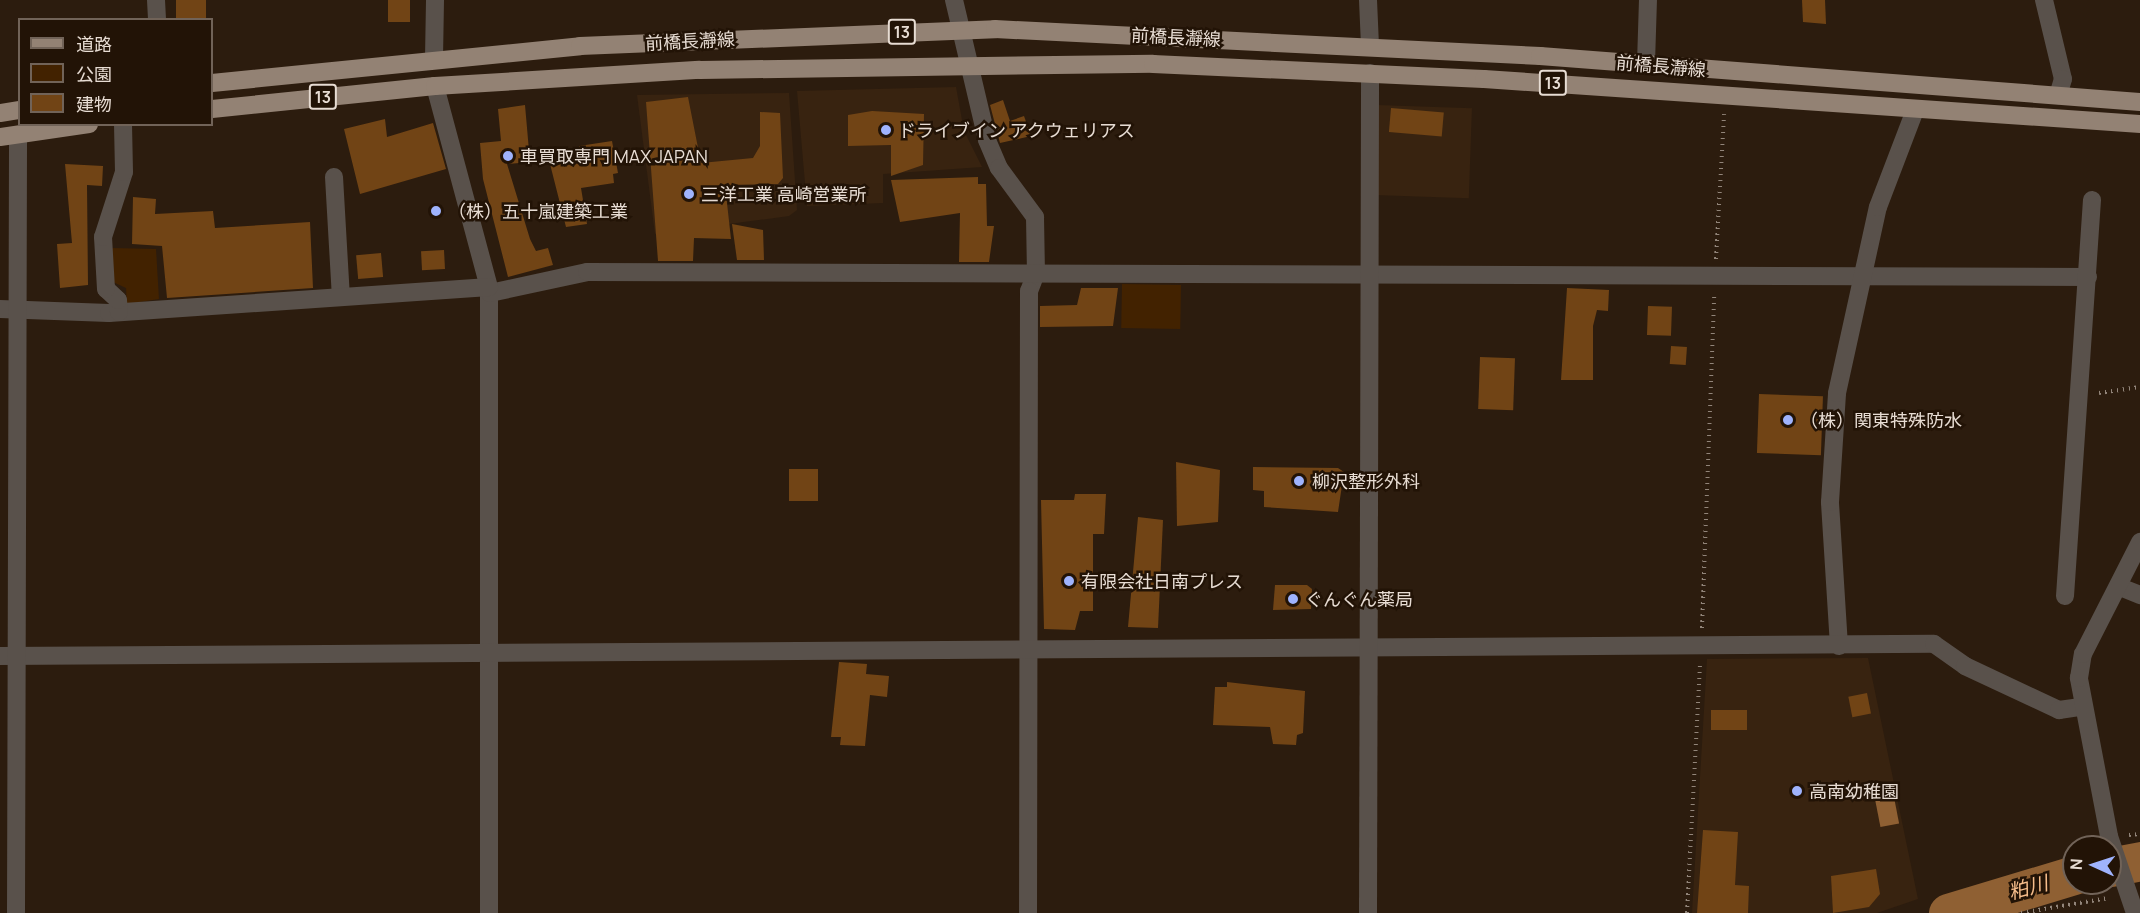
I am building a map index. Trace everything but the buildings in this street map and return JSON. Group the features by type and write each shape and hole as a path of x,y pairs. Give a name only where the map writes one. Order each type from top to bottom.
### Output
{"main road":[{"name":"前橋長瀞線","path":"213,83 434,58 958,31 1370,46 1646,63 2140,102"},
{"name":"前橋長瀞線","path":"213,109 435,86 700,70 964,64 1153,63 1725,95 2140,124"},
{"path":"0,112 18,110"},
{"path":"9,136 76,126"}],"street":[{"path":"156,0 157,18"},
{"path":"434,58 435,0"},
{"path":"954,0 964,64 999,168 1035,217 1036,273 1029,291 1028,913"},
{"path":"1368,0 1370,46"},
{"path":"1646,63 1648,0"},
{"path":"2044,0 2063,79 2058,95"},
{"path":"1368,913 1370,74"},
{"path":"435,86 489,290 487,649 489,913"},
{"path":"1839,646 1831,453 1859,277 1915,110"},
{"path":"119,312 118,300 106,288 102,237 124,172 123,126"},
{"path":"9,136 21,310 8,656 16,913"},
{"path":"334,177 341,297"},
{"path":"2065,596 2092,200"},
{"path":"0,309 119,312 489,290 587,272 1370,275 1715,273 1859,277 2088,277"},
{"path":"2135,913 2112,843 2081,706 2083,654 2120,587 2140,542"},
{"path":"2120,587 2140,595"},
{"path":"8,656 487,649 1701,647 1934,644 1965,666 2058,710 2081,706"}],"path":[{"path":"1687,913 1725,95"},
{"path":"2080,395 2140,387"},
{"path":"2021,913 2126,891"}],"shaded area":[{"path":"956,87 964,131 982,167 883,174 883,203 807,206 797,91"},
{"path":"789,93 797,210 789,216 655,234 637,95"},
{"path":"1377,105 1472,108 1469,198 1374,195"},
{"name":"高南幼稚園","path":"1868,658 1918,899 1877,913 1692,913 1707,659"},
{"path":"1893,792 1899,823 1880,827 1874,796"}],"green space":[{"path":"111,248 156,249 159,299 127,304 126,288 113,282"},
{"path":"1122,284 1181,285 1180,329 1121,328"}],"waterway":[{"name":"粕川","path":"2122,865 2140,861"},
{"name":"粕川","path":"1948,913 2062,879"}],"place":[{"name":"ドライブイン アクウェリアス","path":"886,130"},
{"name":"車買取専門 MAX JAPAN","path":"508,156"},
{"name":"三洋工業 高崎営業所","path":"689,194"},
{"name":"（株）五十嵐建築工業","path":"436,211"},
{"name":"（株）関東特殊防水","path":"1788,420"},
{"name":"柳沢整形外科","path":"1299,481"},
{"name":"有限会社日南プレス","path":"1069,581"},
{"name":"ぐんぐん薬局","path":"1293,599"},
{"name":"高南幼稚園","path":"1797,791"}]}
